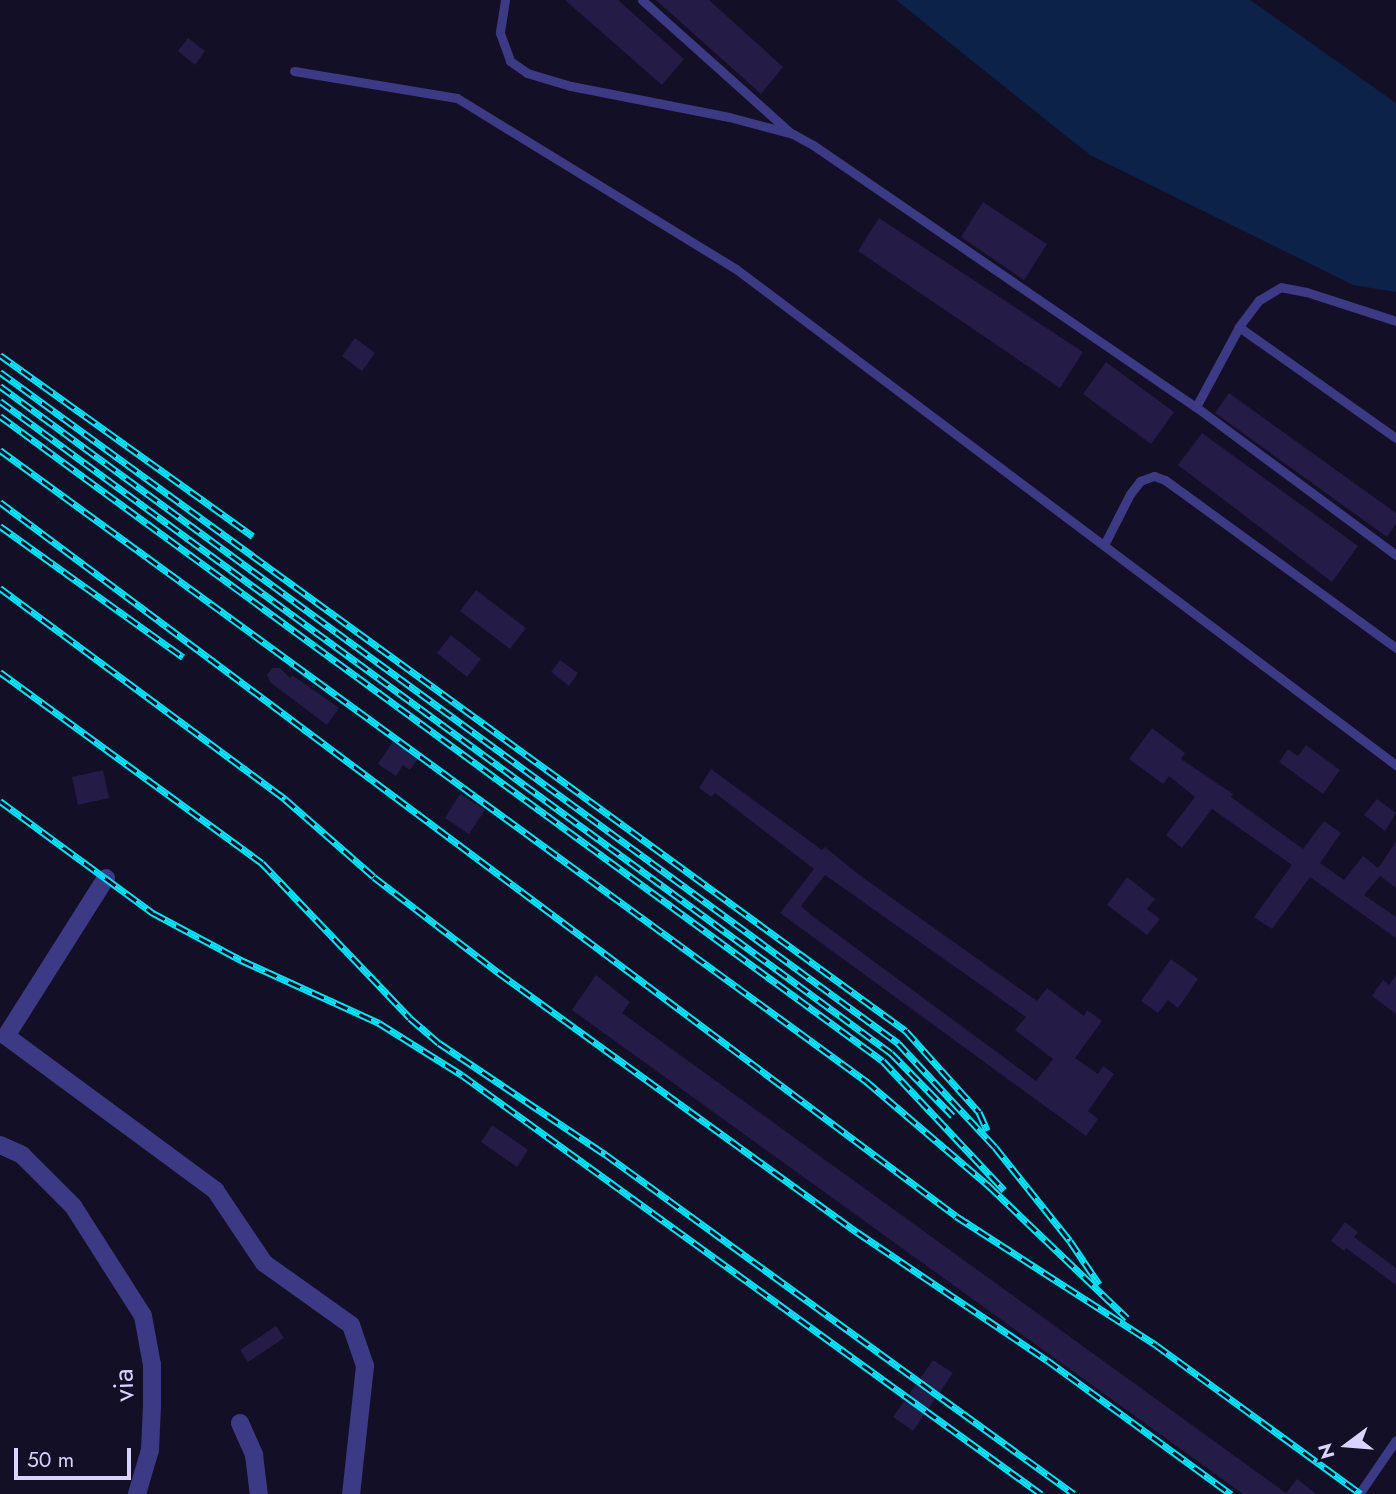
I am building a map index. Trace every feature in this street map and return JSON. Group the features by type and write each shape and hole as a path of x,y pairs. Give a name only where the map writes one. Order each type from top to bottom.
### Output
{"street":[{"path":"106,878 3,1034 215,1190 264,1263 351,1325 365,1366 351,1494"},
{"name":"via","path":"0,1144 22,1155 73,1206 143,1316 152,1365 152,1406 150,1450 137,1494"},
{"path":"240,1423 254,1455 258,1494"}],"lane":[{"path":"505,0 500,33 510,61 527,73 571,86 729,117 793,134"},
{"path":"642,0 793,134 813,145 1196,407 1396,555"},
{"path":"294,71 457,98 736,269 1396,765"},
{"path":"1196,407 1239,327 1259,300 1281,287 1306,292 1396,321"},
{"path":"1239,327 1396,439"},
{"path":"1104,545 1130,494 1140,481 1154,476 1166,480 1396,648"},
{"path":"1359,1494 1396,1440"}],"water":[{"path":"896,0 1250,0 1396,103 1396,292 1353,285 1090,155"}],"building":[{"path":"565,0 618,0 684,59 662,85"},
{"path":"656,0 709,0 783,67 761,94"},
{"path":"188,38 205,51 195,65 178,51"},
{"path":"983,202 1047,244 1024,280 961,237"},
{"path":"879,218 1083,352 1060,388 858,251"},
{"path":"355,338 375,353 362,371 342,356"},
{"path":"1106,362 1174,412 1151,444 1083,394"},
{"path":"1229,393 1396,513 1396,524 1387,537 1215,413"},
{"path":"1202,433 1358,546 1332,582 1178,465"},
{"path":"476,590 526,628 510,649 460,611"},
{"path":"451,635 481,659 467,677 437,653"},
{"path":"560,660 578,673 569,686 551,672"},
{"path":"272,668 280,668 290,678 292,675 339,708 327,725 270,682 267,675"},
{"path":"1152,728 1185,753 1181,759 1233,794 1231,797 1303,849 1324,821 1341,833 1320,863 1344,880 1363,856 1378,868 1396,842 1396,888 1380,876 1364,895 1396,917 1396,938 1310,877 1272,929 1254,917 1292,865 1212,809 1182,848 1166,835 1195,797 1169,776 1163,784 1129,759"},
{"path":"394,740 419,757 410,770 403,765 396,776 378,764"},
{"path":"1306,745 1340,770 1323,794 1279,762 1288,749 1298,756"},
{"path":"711,769 822,850 825,847 858,874 1037,1001 1047,988 1084,1016 1087,1010 1102,1021 1075,1058 1098,1074 1103,1066 1114,1074 1088,1111 1098,1119 1086,1136 780,913 814,869 715,793 712,797 699,788","holes":["825,875 1026,1017 1015,1030 1053,1059 1036,1081 801,906"]},
{"path":"103,770 109,798 78,805 72,777"},
{"path":"460,794 485,810 469,834 445,818"},
{"path":"1377,799 1396,813 1385,831 1364,815"},
{"path":"1127,877 1155,899 1147,909 1160,919 1147,935 1107,905"},
{"path":"1171,959 1198,979 1178,1008 1168,1000 1158,1013 1141,1001"},
{"path":"596,975 630,1002 622,1013 1286,1493 1297,1479 1316,1494 1243,1494 572,1010"},
{"path":"1396,975 1396,1014 1372,996 1383,980 1389,985"},
{"path":"492,1125 528,1150 517,1167 481,1142"},
{"path":"1345,1222 1358,1232 1354,1237 1396,1268 1396,1285 1346,1248 1344,1251 1331,1241"},
{"path":"276,1326 284,1338 248,1362 240,1350"},
{"path":"933,1360 953,1373 913,1431 893,1417"}],"railway":[{"path":"0,355 253,536"},
{"path":"0,372 906,1031 979,1112 987,1130"},
{"path":"0,386 898,1043 995,1147 1070,1241 1099,1284"},
{"path":"0,401 891,1053 953,1116"},
{"path":"0,416 883,1061 1004,1190"},
{"path":"0,450 866,1081 989,1186 1127,1318"},
{"path":"0,502 956,1216 1156,1345 1361,1494"},
{"path":"0,526 183,657"},
{"path":"0,588 285,799 374,877 499,973 857,1232 1047,1360 1231,1494"},
{"path":"0,672 262,863 410,1018 439,1043 605,1154 1074,1494"},
{"path":"0,801 153,913 241,960 379,1023 462,1075 1041,1494"}]}
